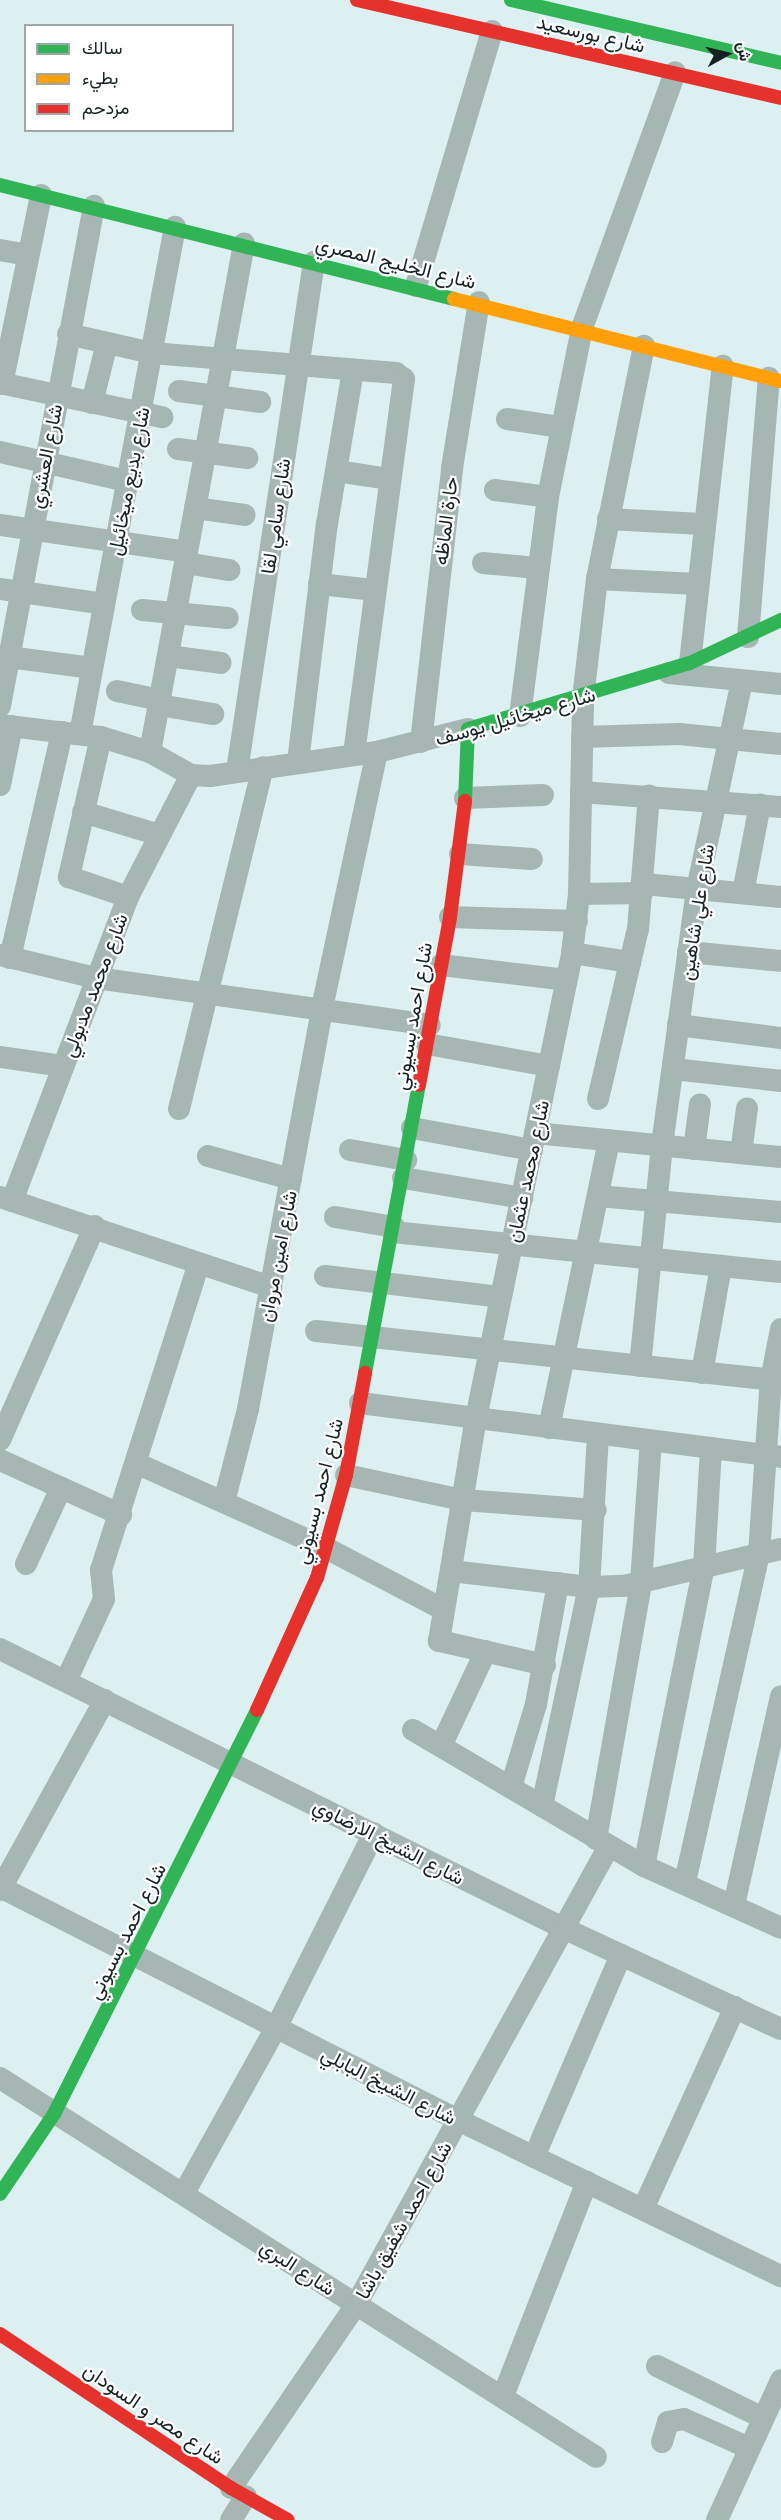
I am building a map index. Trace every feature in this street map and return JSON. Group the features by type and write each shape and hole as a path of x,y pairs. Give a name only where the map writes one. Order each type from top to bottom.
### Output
{"street":[{"name":"شارع بورسعيد","path":"357,0 781,98"},
{"name":"شارع بورسعيد","path":"511,0 781,63"},
{"path":"416,286 492,31"},
{"path":"520,716 537,568 548,497 560,428 582,328 675,72"},
{"name":"شارع الخليج المصري","path":"0,185 416,286 775,379"},
{"path":"41,195 1,383 151,416"},
{"name":"شارع العشري","path":"0,706 10,590 30,530 94,206"},
{"name":"شارع بديع ميخائيل","path":"81,734 128,481 151,416 152,354 176,227"},
{"path":"150,752 244,244"},
{"path":"0,250 28,255"},
{"name":"شارع سامي لقا","path":"237,771 314,262"},
{"name":"حارة الماظه","path":"421,742 450,480 479,302"},
{"path":"68,334 152,354 222,362 298,365 396,374 404,379 373,590 354,755"},
{"path":"92,403 107,343"},
{"name":"شارع محمد عثمان","path":"486,1651 439,1641 476,1418 572,953 579,894 583,698 597,579 644,346"},
{"path":"690,663 702,524 723,366"},
{"path":"298,762 319,584 353,370"},
{"path":"748,637 775,379"},
{"path":"179,391 260,402"},
{"path":"507,419 560,428"},
{"path":"178,449 247,458"},
{"path":"0,452 128,481"},
{"path":"336,471 390,479"},
{"path":"495,490 548,497"},
{"path":"195,508 244,515"},
{"path":"608,519 702,524"},
{"path":"0,525 116,543 186,557 229,570"},
{"path":"483,562 537,568"},
{"path":"597,579 697,584"},
{"path":"319,584 373,590"},
{"path":"10,590 104,604"},
{"path":"142,610 228,618"},
{"name":"شارع ميخائيل يوسف","path":"191,775 377,752 421,742 583,698 690,663 781,621"},
{"path":"5,656 92,668"},
{"path":"168,656 221,663"},
{"path":"661,672 781,684"},
{"name":"شارع علي شاهين","path":"640,1366 662,1145 697,889 742,681"},
{"path":"117,691 159,703 213,714"},
{"path":"0,785 6,726 81,734 150,752 191,775"},
{"name":"شارع احمد بسيوني","path":"0,2194 54,2114 234,1762 292,1638 326,1548 346,1475 360,1404 450,917 460,854 468,729"},
{"path":"582,737 648,733 781,744"},
{"path":"81,734 83,812 69,876 128,897"},
{"path":"81,734 5,957 96,978 208,990 322,1008 549,1066"},
{"name":"شارع امين مروان","path":"224,1502 271,1287 322,1008 377,752"},
{"path":"179,1109 263,767"},
{"name":"شارع محمد مدبولي","path":"6,1199 63,1066 128,897 191,775"},
{"path":"581,792 716,799 771,806 743,893"},
{"path":"465,798 543,795"},
{"path":"598,1099 630,962 643,888 649,795"},
{"path":"83,812 159,836"},
{"path":"460,854 532,859"},
{"path":"579,894 643,888 697,889 781,897"},
{"path":"450,917 577,921"},
{"path":"688,952 781,961"},
{"path":"572,953 630,962"},
{"path":"441,965 566,980"},
{"path":"678,1025 781,1038"},
{"path":"0,1056 63,1066"},
{"path":"673,1069 781,1081"},
{"path":"694,1149 700,1104"},
{"path":"741,1153 747,1108"},
{"path":"412,1128 534,1142 609,1140 781,1157"},
{"path":"549,1428 609,1140"},
{"path":"350,1150 404,1169 522,1198"},
{"path":"208,1156 291,1179"},
{"path":"598,1196 781,1212"},
{"path":"6,1199 95,1226 198,1266 271,1287"},
{"path":"335,1217 394,1229 511,1244 781,1272"},
{"path":"0,1440 10,1395 95,1226"},
{"path":"66,1681 104,1599 101,1570 138,1464 198,1266"},
{"path":"702,1373 722,1266"},
{"path":"325,1276 383,1286 500,1297"},
{"path":"685,1882 770,1552 776,1380 781,1329"},
{"path":"316,1331 372,1340 776,1380"},
{"path":"360,1404 773,1456"},
{"path":"542,1806 589,1587 596,1509 598,1434"},
{"path":"603,1843 640,1583 651,1440"},
{"path":"644,1866 705,1567 711,1448"},
{"path":"0,1460 120,1515"},
{"path":"138,1464 326,1548 444,1610"},
{"path":"346,1475 463,1500 596,1509"},
{"path":"27,1564 61,1488"},
{"path":"451,1571 589,1587 640,1583 770,1552"},
{"path":"511,1787 545,1665 558,1583"},
{"name":"شارع الشيخ الارضاوي","path":"0,1649 234,1762 562,1928 781,2029"},
{"path":"441,1746 486,1651 545,1665"},
{"path":"734,1905 781,1696"},
{"path":"0,1888 105,1700"},
{"path":"413,1730 644,1866 685,1882 781,1928"},
{"path":"184,2193 276,2028 374,1833"},
{"name":"شارع احمد شفيق باشا","path":"231,2520 239,2492 356,2305 562,1928 603,1843"},
{"name":"شارع الشيخ البابلي","path":"0,1888 458,2120 781,2276"},
{"path":"534,2157 621,1955"},
{"path":"643,2209 735,2007"},
{"name":"شارع البري","path":"0,2078 596,2457"},
{"path":"503,2397 587,2182"},
{"name":"شارع مصر و السودان","path":"0,2334 239,2492 288,2520"},
{"path":"657,2366 763,2418"},
{"path":"717,2520 781,2380"},
{"path":"662,2442 668,2422 684,2418 749,2448"}],"traffic: fast":[{"path":"511,0 781,63"},
{"path":"0,185 454,299"},
{"path":"465,801 468,729 690,663 781,620"},
{"path":"365,1373 419,1085"},
{"path":"0,2194 54,2114 257,1710"}],"traffic: slow":[{"path":"454,299 781,381"}],"traffic: jam":[{"path":"357,0 781,98"},
{"path":"419,1085 450,917 465,801"},
{"path":"257,1710 317,1578 346,1475 365,1373"},
{"path":"0,2334 231,2488 288,2520"}]}
